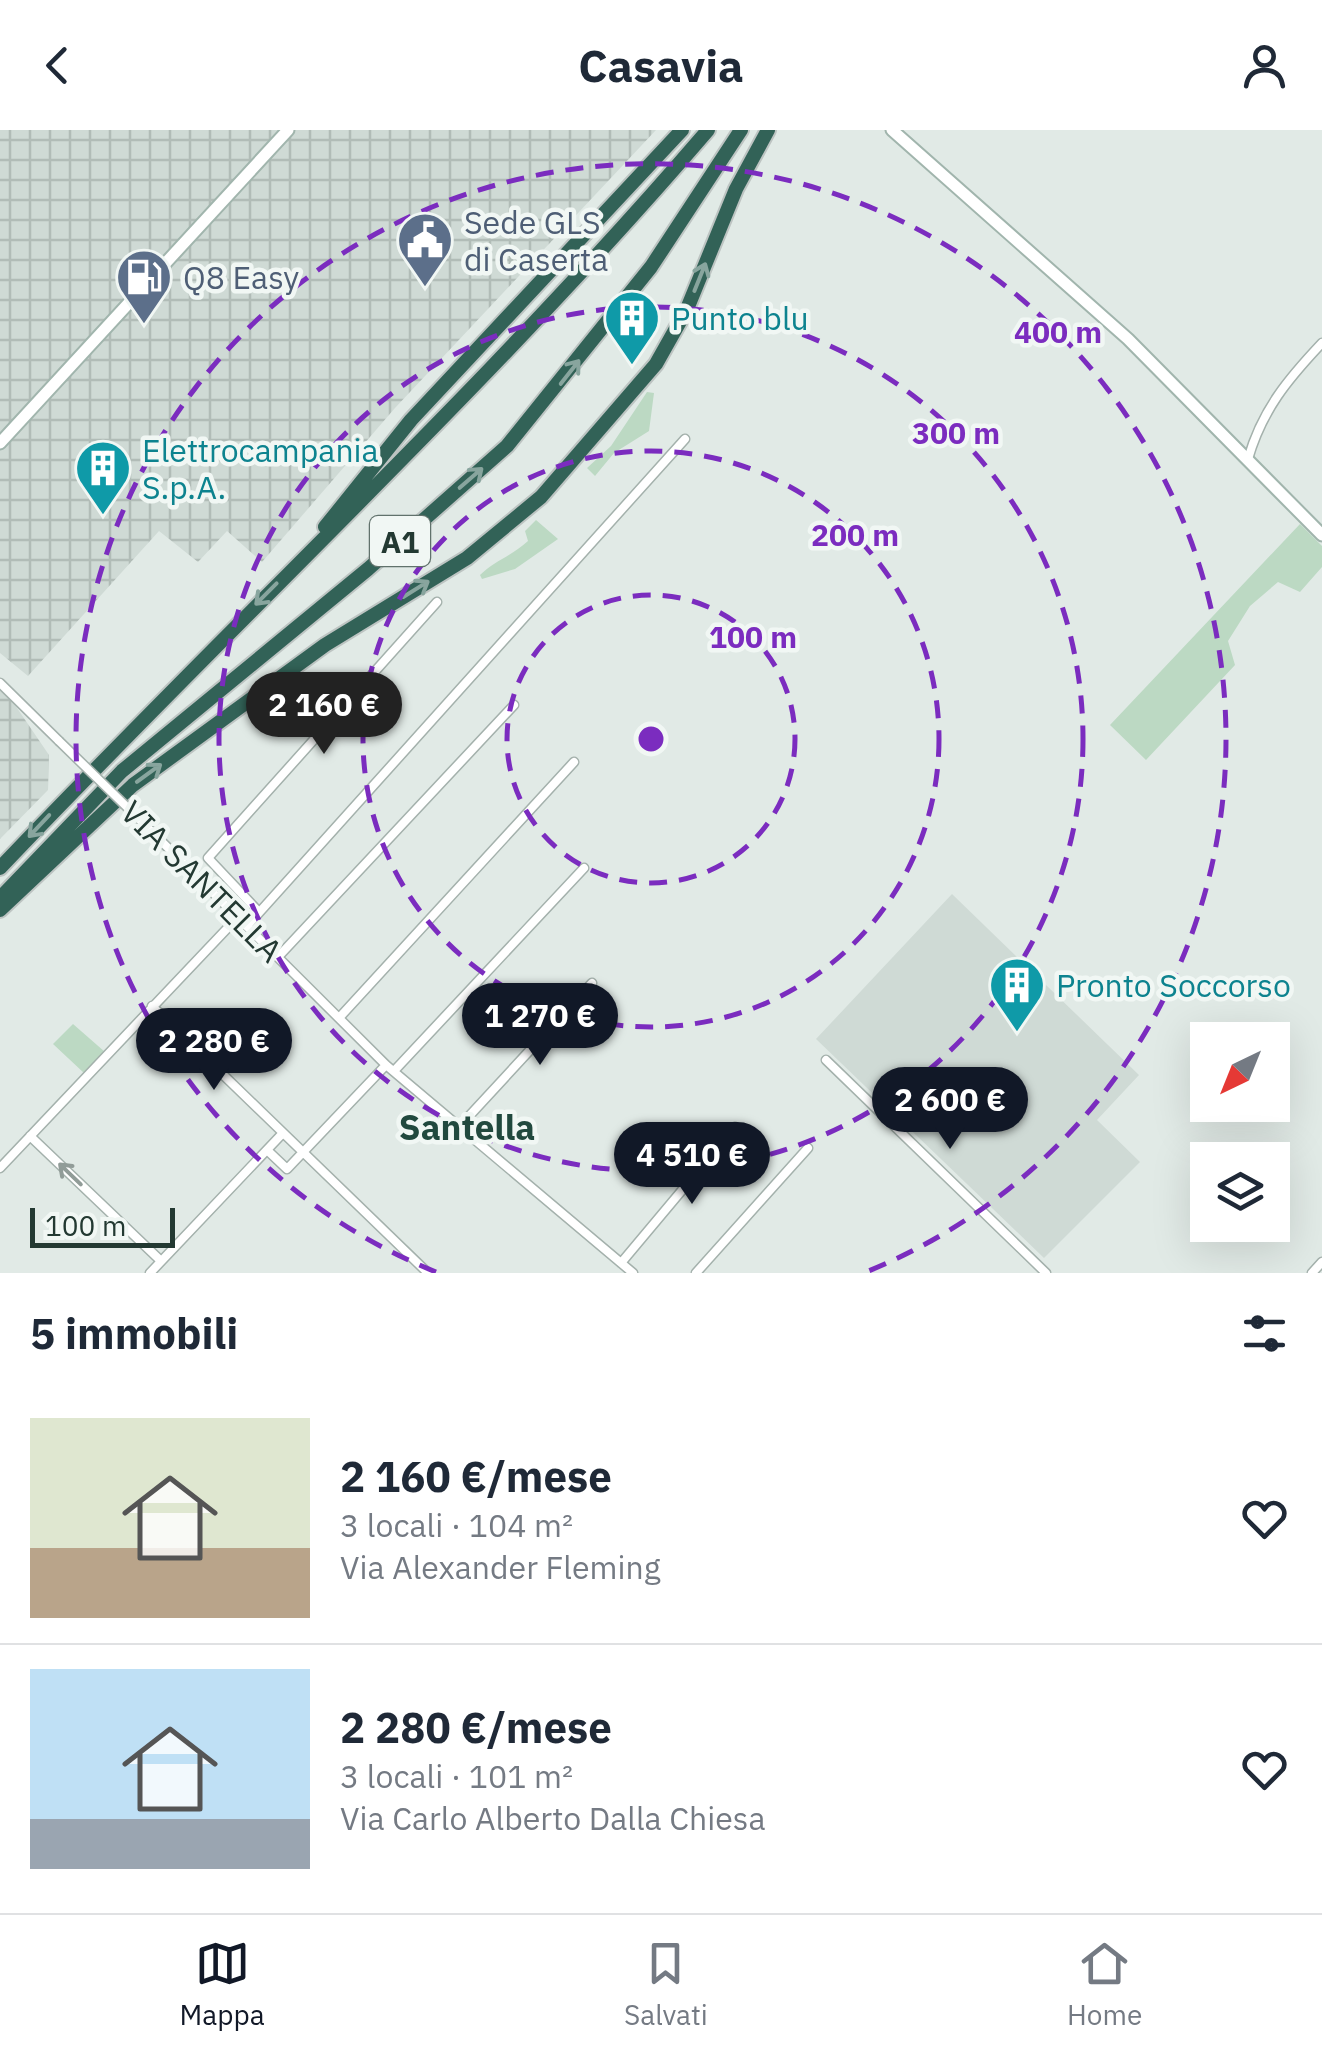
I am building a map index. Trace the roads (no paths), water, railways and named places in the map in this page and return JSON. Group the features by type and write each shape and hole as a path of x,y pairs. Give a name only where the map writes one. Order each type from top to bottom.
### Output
{"highway":[{"path":"306,554 358,481 400,432 682,130"},
{"name":"A1","path":"0,868 564,292 708,130"},
{"name":"A1","path":"0,898 122,772 368,568 507,446 651,267 741,130"},
{"path":"0,910 133,785 326,645 468,558 541,498 656,364 688,309 736,189 768,130"}],"street":[{"path":"0,444 288,130"},
{"path":"892,130 1128,339 1322,535"},
{"path":"1248,460 1256,430 1279,390 1322,342"},
{"path":"246,926 685,439"},
{"path":"259,912 208,858 438,602"},
{"name":"VIA SANTELLA","path":"0,683 394,1072 633,1273"},
{"path":"278,957 514,705"},
{"path":"339,1018 574,762"},
{"path":"394,1072 584,868"},
{"path":"0,1168 238,917"},
{"path":"460,1127 592,983"},
{"path":"152,1006 428,1273"},
{"path":"826,1060 1046,1273"},
{"path":"267,1150 287,1169 386,1064"},
{"path":"620,1263 735,1127"},
{"path":"150,1273 282,1134"},
{"path":"30,1136 160,1262"},
{"path":"696,1273 808,1148"},
{"path":"1312,1273 1322,1262"}],"place":[{"name":"Sede GLS di Caserta","path":"425,289"},
{"name":"Q8 Easy","path":"144,326"},
{"name":"Punto blu","path":"632,367"},
{"name":"Elettrocampania S.p.A.","path":"103,517"},
{"name":"Pronto Soccorso","path":"1017,1034"}],"district":[{"name":"Santella","path":"467,1127"}]}
